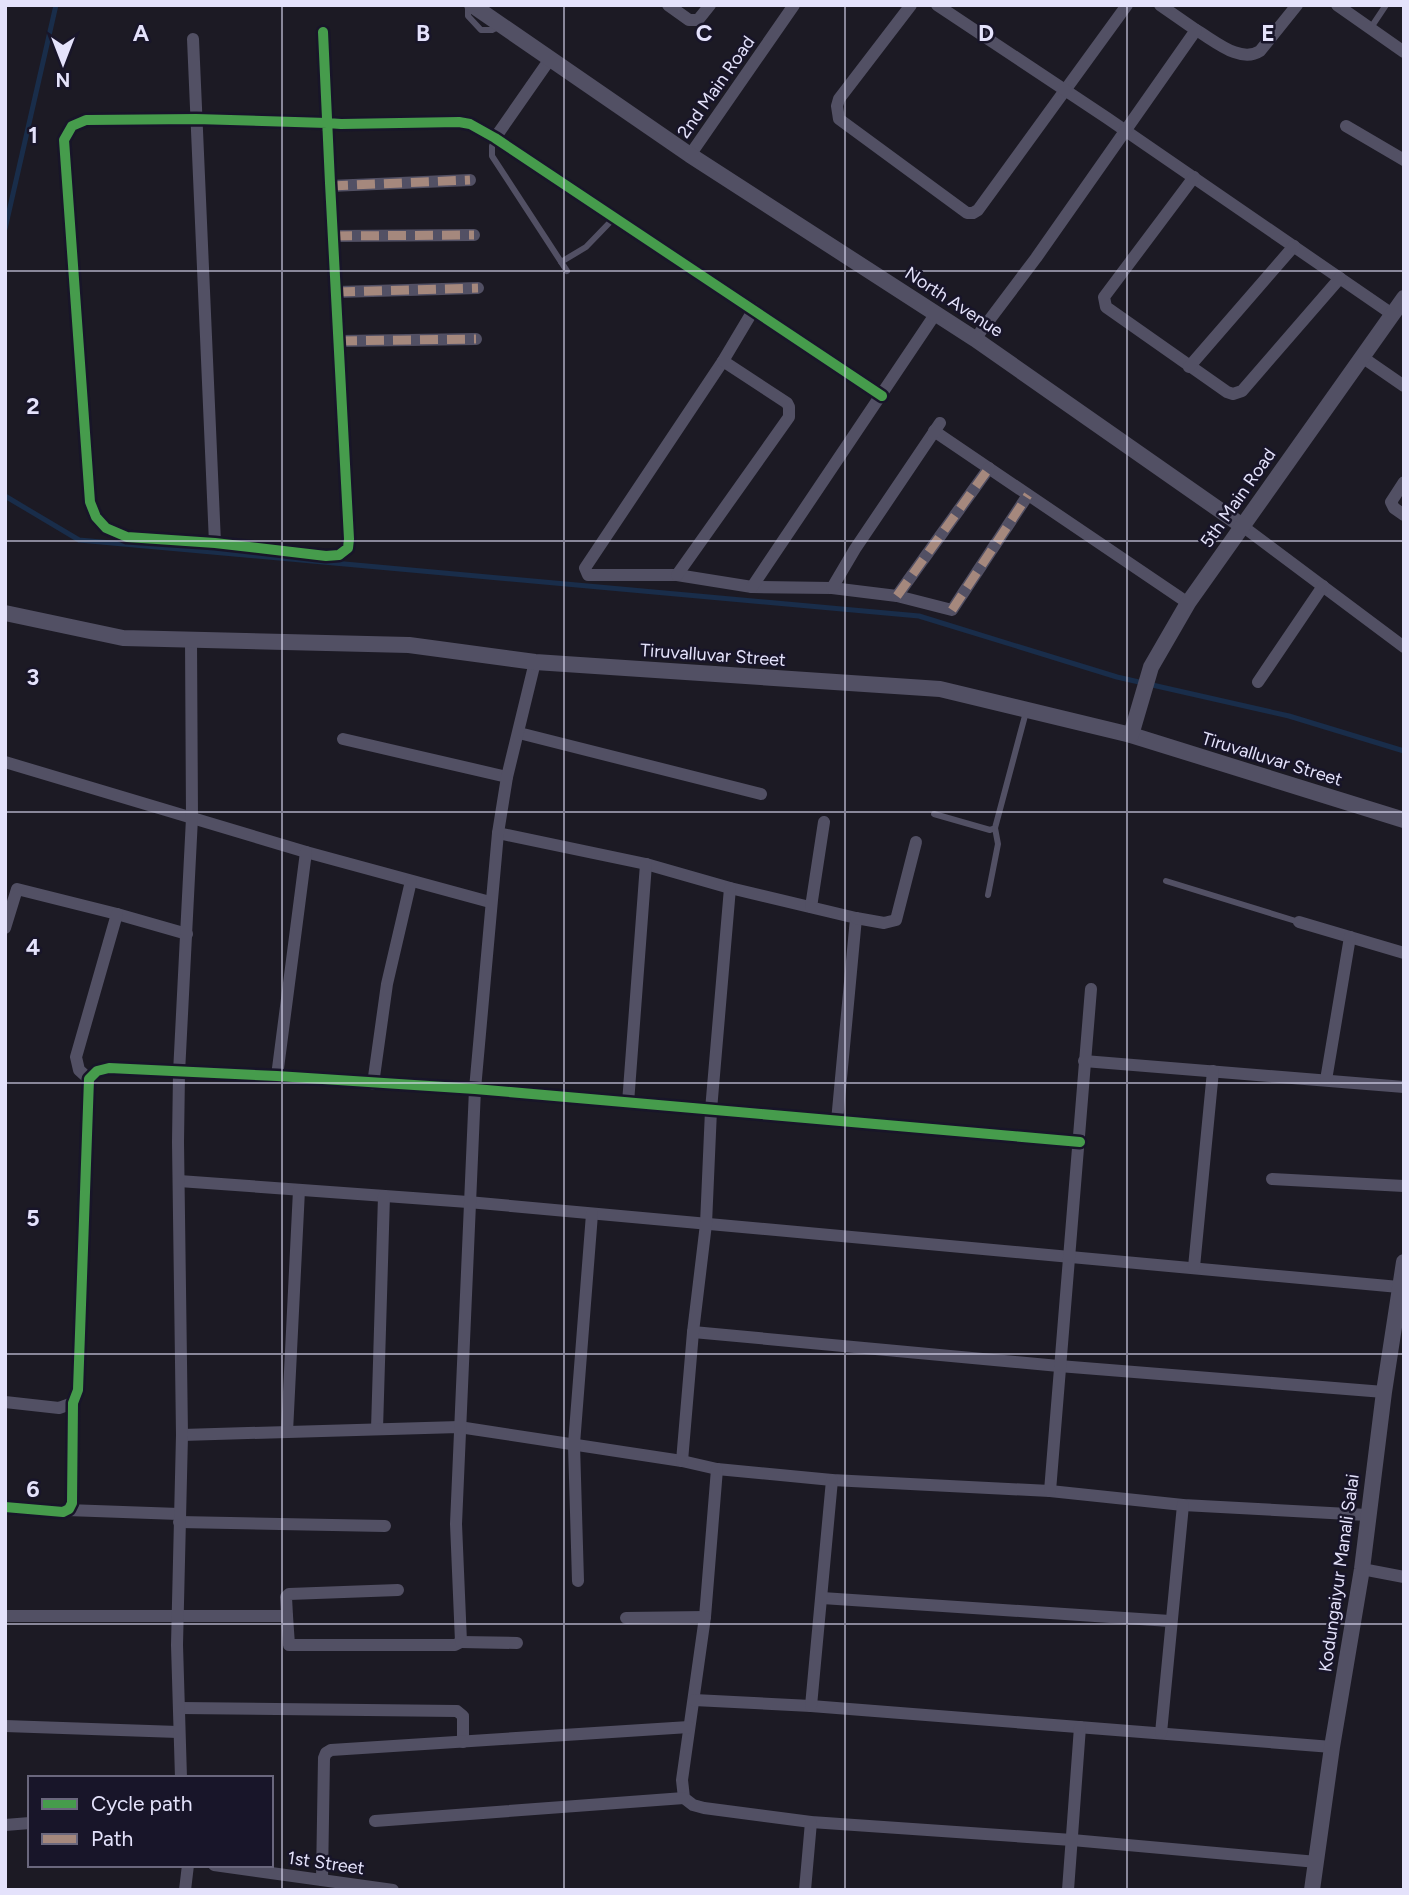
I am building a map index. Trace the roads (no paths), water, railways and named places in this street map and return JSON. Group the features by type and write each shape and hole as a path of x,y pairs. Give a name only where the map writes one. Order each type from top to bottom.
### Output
{"street":[{"name":"North Avenue","path":"470,5 690,155 975,339 1241,525 1404,647"},
{"path":"668,5 689,20 698,20 710,5"},
{"name":"2nd Main Road","path":"690,155 794,5"},
{"path":"911,5 839,99 837,113 843,124 967,213 973,214 1127,5"},
{"path":"937,5 1065,89 1392,314"},
{"path":"1160,5 1196,30 1240,55 1252,57 1260,51 1297,5"},
{"path":"1337,5 1404,52"},
{"path":"975,339 1036,258 1196,30"},
{"path":"323,32 327,123 330,186 340,341 348,548 339,555 326,556 215,543 127,537 106,528 96,517 90,502 64,139 72,126 86,120 196,119 327,123 459,122 470,124 615,217 882,396"},
{"path":"193,39 215,543"},
{"path":"495,138 550,59"},
{"path":"1346,126 1404,160"},
{"path":"1194,177 1104,297 1104,303 1227,393 1242,391 1340,278"},
{"path":"330,186 470,180"},
{"path":"334,236 474,235"},
{"path":"1189,366 1294,246"},
{"path":"337,292 478,288"},
{"name":"5th Main Road","path":"1131,735 1151,667 1188,603 1404,299"},
{"path":"754,309 723,361 586,568 586,572 591,576 677,575 752,587 832,588 897,596 953,610 1028,495"},
{"path":"752,587 936,313"},
{"path":"340,341 476,339"},
{"path":"1362,357 1404,386"},
{"path":"677,575 789,417 786,403 723,361"},
{"path":"832,588 937,427 989,468 1188,603"},
{"path":"897,596 989,468"},
{"path":"1404,482 1391,502 1394,508 1404,515"},
{"path":"1258,682 1323,586"},
{"name":"Tiruvalluvar Street","path":"5,614 124,638 409,645 535,663 940,690 1131,735 1404,820"},
{"path":"181,1776 177,1614 182,1435 179,1073 192,818 191,640"},
{"path":"461,1642 456,1524 475,1089 498,833 508,777 535,663"},
{"path":"519,733 761,794"},
{"path":"343,738 508,777"},
{"path":"5,762 306,852 491,902"},
{"path":"811,907 824,822"},
{"path":"498,833 646,864 730,888 884,923 896,920 916,842"},
{"path":"277,1076 306,852"},
{"path":"628,1103 646,864"},
{"path":"373,1084 387,984 411,881"},
{"path":"5,928 11,887 187,934"},
{"path":"682,1461 706,1224 711,1110 730,888"},
{"path":"89,1079 79,1070 76,1057 117,914"},
{"path":"837,1121 856,918"},
{"path":"1298,922 1404,953"},
{"path":"1326,1080 1350,937"},
{"path":"1050,1491 1091,989"},
{"path":"1084,1061 1404,1087"},
{"path":"67,1510 72,1503 73,1403 78,1390 89,1079 97,1071 109,1068 277,1076 475,1089 1080,1142"},
{"path":"1194,1267 1213,1071"},
{"path":"1272,1179 1404,1186"},
{"path":"179,1181 468,1202 1399,1287"},
{"path":"286,1432 299,1190"},
{"path":"377,1429 384,1196"},
{"path":"578,1581 574,1444 592,1214"},
{"name":"Kodungaiyur Manali Salai","path":"1312,1890 1332,1747 1362,1569 1367,1515 1404,1262"},
{"path":"693,1332 1059,1366 1384,1392"},
{"path":"5,1402 59,1408 73,1403"},
{"path":"182,1435 459,1427 682,1461 717,1469 832,1480 1050,1491 1183,1505 1367,1515"},
{"path":"717,1469 705,1617 682,1780 684,1798 692,1805 811,1822 1072,1840 1317,1862"},
{"path":"811,1706 832,1480"},
{"path":"1161,1734 1183,1505"},
{"path":"5,1507 179,1518 385,1526"},
{"path":"1362,1569 1404,1577"},
{"path":"398,1590 289,1594 286,1597 286,1616 289,1645 517,1643"},
{"path":"822,1598 1170,1621"},
{"path":"5,1616 286,1616"},
{"path":"626,1618 705,1617"},
{"path":"694,1700 811,1706 1332,1747"},
{"path":"180,1708 457,1711 463,1716 463,1742"},
{"path":"5,1726 178,1732"},
{"path":"322,1880 324,1758 331,1750 689,1727"},
{"path":"1068,1890 1080,1727"},
{"path":"375,1821 684,1798"},
{"path":"805,1890 811,1822"},
{"path":"5,1825 28,1823"},
{"path":"185,1890 188,1867"},
{"name":"1st Street","path":"238,1867 393,1890"}],"lane":[{"path":"1370,29 1386,5"},
{"path":"495,138 492,156 567,271"},
{"path":"561,262 586,247 615,217"},
{"path":"988,895 998,844 995,828 1027,710"},
{"path":"934,814 990,830 995,828"},
{"path":"1166,881 1298,922"}],"waterway":[{"path":"5,229 56,5"},
{"path":"5,496 79,540 919,616 1117,677 1289,716 1404,751"}]}
